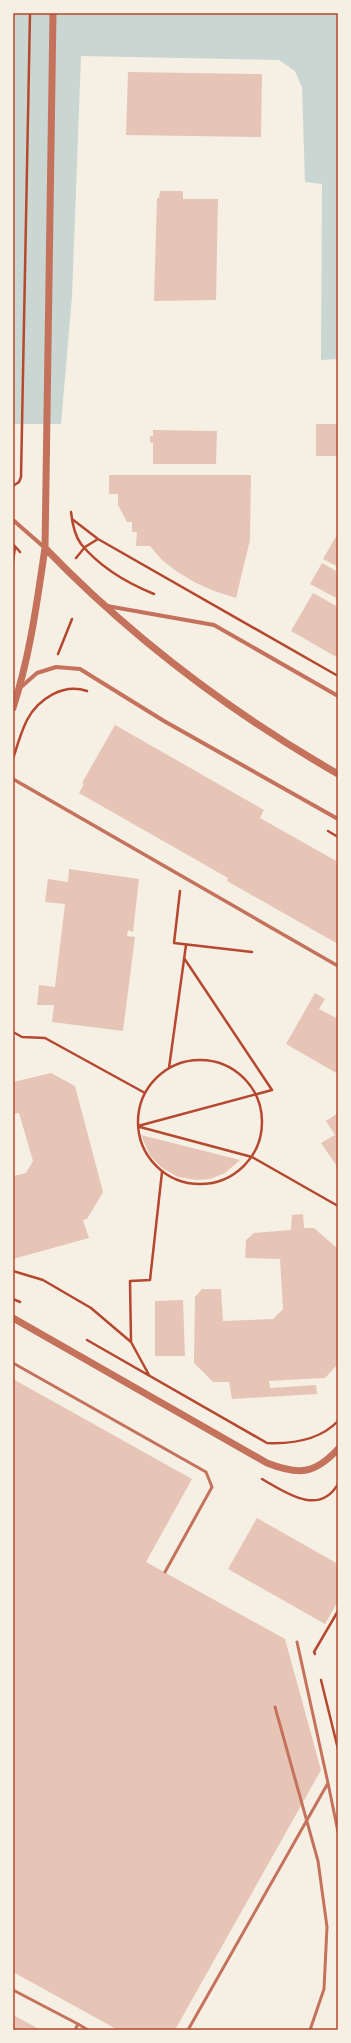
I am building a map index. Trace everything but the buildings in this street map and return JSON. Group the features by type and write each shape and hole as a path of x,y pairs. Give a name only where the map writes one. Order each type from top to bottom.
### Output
{"street":[{"path":"13,708 20,688 33,627 45,548 54,13"},
{"path":"13,520 45,548 102,605 220,700 293,748 338,774"},
{"path":"102,605 214,625 338,696"},
{"path":"20,688 37,673 56,667 80,669 164,721 338,819"},
{"path":"13,779 338,966"},
{"path":"13,1318 267,1463 285,1470 305,1471 326,1461 338,1449"}],"lane":[{"path":"13,1363 206,1472 212,1487 165,1572"},
{"path":"297,1642 338,1832"},
{"path":"276,1707 318,1861 327,1927 324,1989 310,2030"},
{"path":"188,2030 328,1783"},
{"path":"13,1990 88,2030"},
{"path":"75,2030 78,2024"}],"path":[{"path":"13,486 19,482 21,470 30,13"},
{"path":"71,512 80,543 108,568 133,586 154,594"},
{"path":"72,519 98,539 338,676"},
{"path":"76,558 85,547 98,539"},
{"path":"14,545 20,552"},
{"path":"13,562 14,545"},
{"path":"57,655 72,619"},
{"path":"13,759 27,720 37,706 48,696 64,690 78,688 94,695"},
{"path":"324,829 338,837"},
{"path":"181,875 174,943 252,952"},
{"path":"169,1069 186,945"},
{"path":"138,1126 272,1090 184,958"},
{"path":"13,1032 22,1037 45,1038 145,1093"},
{"path":"202,1060 228,1066 240,1074 249,1084 257,1095 261,1108 263,1122 261,1136 252,1157 239,1171 214,1183 199,1185 186,1183 162,1172 150,1160 143,1148 138,1126 140,1106 145,1093 152,1082 169,1069 188,1061 202,1060"},
{"path":"138,1126 252,1157 338,1206"},
{"path":"131,1342 130,1281 150,1280 162,1172"},
{"path":"13,1271 43,1280 91,1308 131,1342 150,1376"},
{"path":"13,1299 27,1306"},
{"path":"81,1337 267,1443 294,1442 317,1437 331,1429 338,1422"},
{"path":"294,1497 307,1501 322,1498 335,1489 338,1484"},
{"path":"335,1489 338,1492"},
{"path":"316,1659 314,1652 338,1611"},
{"path":"320,1674 338,1749"}],"shaded area":[{"path":"13,13 338,13 338,359 321,360 322,184 305,182 302,87 295,71 279,60 81,56 72,296 61,424 13,424"}]}
